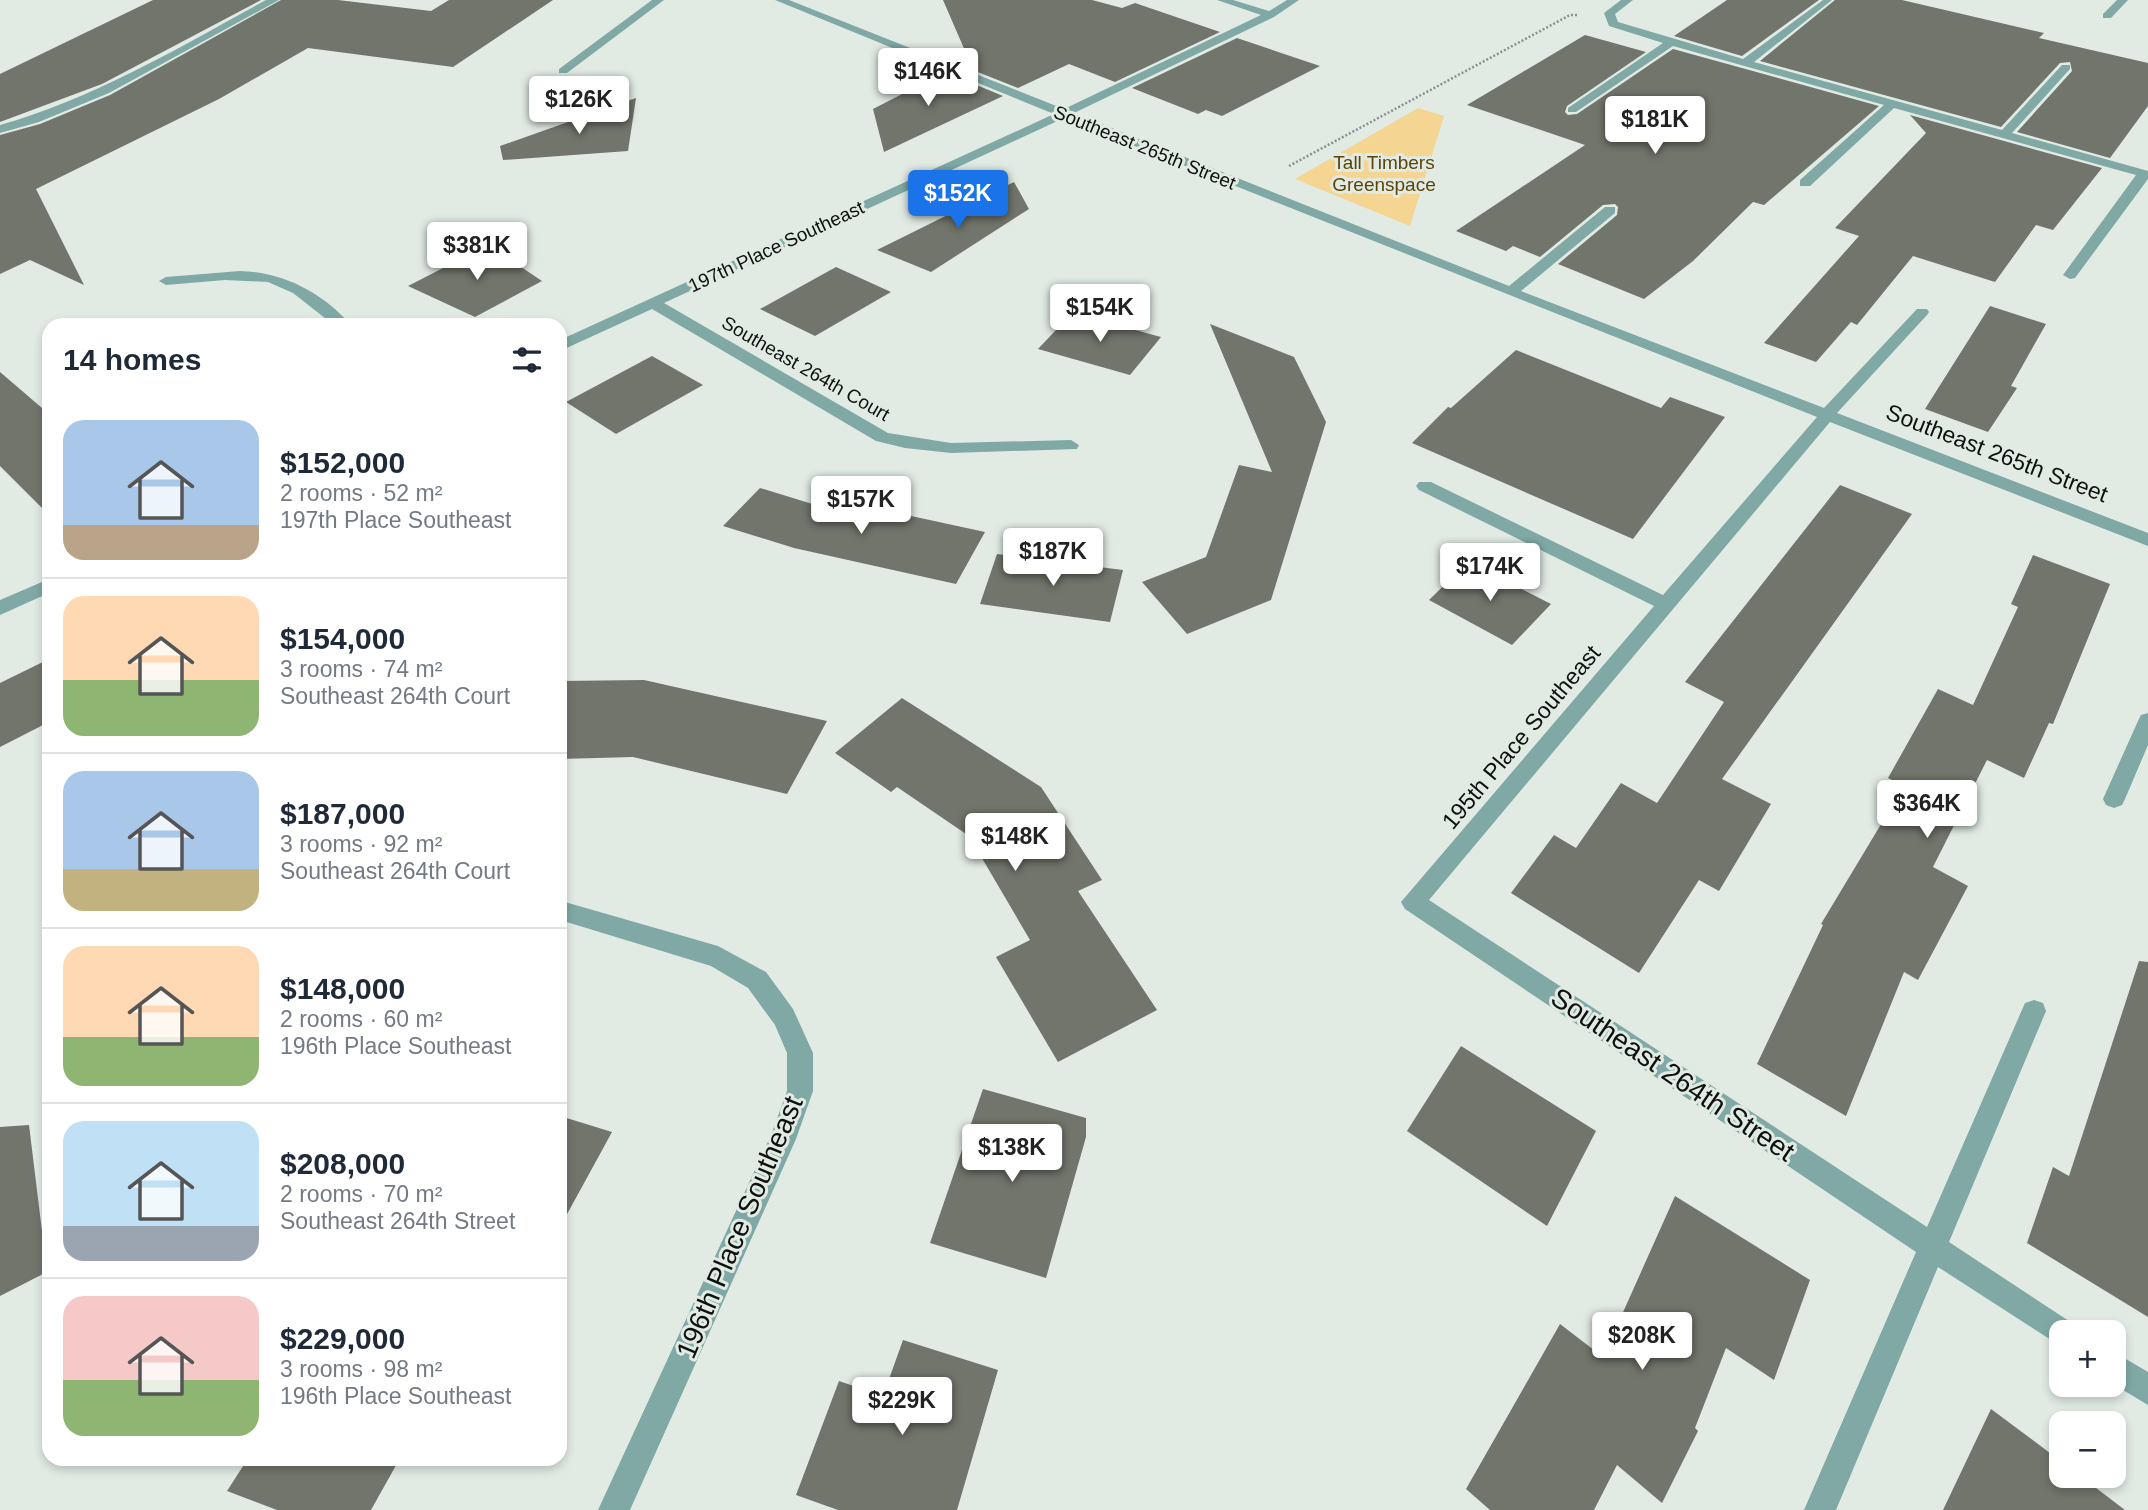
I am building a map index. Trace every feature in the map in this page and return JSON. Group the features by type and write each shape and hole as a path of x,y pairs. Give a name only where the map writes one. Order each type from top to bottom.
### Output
{"street":[{"path":"0,129 57,111 96,93 274,0"},
{"path":"563,71 659,0"},
{"name":"Southeast 265th Street","path":"780,0 1511,292 2148,540"},
{"path":"1222,0 1270,15"},
{"name":"197th Place Southeast","path":"567,343 1063,114 1270,15 1294,0"},
{"path":"1628,0 1609,13 1613,24 1619,27 2145,175 2070,275"},
{"path":"2108,16 2123,0"},
{"path":"1745,63 1828,1"},
{"path":"1572,110 1672,43"},
{"path":"2004,135 2066,67"},
{"path":"1805,183 1892,104"},
{"path":"1511,292 1610,210"},
{"path":"166,281 256,276 273,278 285,282 334,318"},
{"name":"Southeast 264th Court","path":"653,303 882,438 908,445 945,447 1071,445"},
{"path":"1827,415 1922,312"},
{"name":"195th Place Southeast","path":"1413,902 1827,415"},
{"path":"1425,486 1666,604"},
{"path":"0,608 42,588"},
{"path":"2115,799 2148,721"},
{"name":"Southeast 264th Street","path":"1413,902 2049,1323"},
{"name":"196th Place Southeast","path":"567,913 718,957 757,979 783,1017 800,1053 800,1091 783,1139 614,1510"},
{"path":"1820,1510 2035,1011"},
{"path":"2126,1375 2148,1390"}],"path":[{"path":"1248,188 1570,15 1610,18"}],"green space":[{"name":"Tall Timbers Greenspace","path":"1418,108 1444,116 1410,226 1295,179"}],"building":[{"path":"153,0 261,0 102,84 0,122 0,74"},
{"path":"281,0 338,0 431,11 449,0 553,0 453,67 308,48 219,99 36,189 84,285 30,260 0,274 0,135 40,124 110,95"},
{"path":"943,0 1092,0 1122,8 1135,3 1220,32 1115,82 1069,64 1018,88 960,65 969,60"},
{"path":"1727,0 1819,0 1742,56 1674,36"},
{"path":"1835,0 1902,0 2044,33 2039,38 2148,63 2148,106 2110,158 2017,132 2072,71 2070,62 2060,63 2001,127 1760,61"},
{"path":"1585,35 1646,52 1567,106 1565,112 1568,115 1577,114 1673,49 1879,106 1764,205 1753,202 1693,261 1644,299 1558,264 1617,215 1618,207 1615,204 1603,205 1540,257 1513,246 1506,251 1456,231 1585,145 1467,105"},
{"path":"1237,38 1320,66 1222,116 1206,110 1198,114 1132,88"},
{"path":"945,72 1003,96 884,152 873,109"},
{"path":"636,98 628,151 503,160 500,146"},
{"path":"1910,115 2102,168 2053,230 2036,225 1995,282 1913,256 1857,325 1851,322 1816,362 1764,343 1859,236 1835,228 1926,133"},
{"path":"1014,182 1029,209 931,272 877,250"},
{"path":"488,245 542,281 475,317 408,286"},
{"path":"836,267 891,292 815,336 760,309"},
{"path":"1990,306 2046,324 2011,386 2017,388 1988,432 1925,409"},
{"path":"1072,313 1161,337 1130,375 1038,349"},
{"path":"1210,324 1294,357 1326,422 1271,600 1187,634 1142,582 1206,557 1239,465 1272,472"},
{"path":"1516,350 1661,408 1670,397 1725,417 1633,539 1412,443 1448,407 1451,408"},
{"path":"652,356 703,385 616,434 567,401"},
{"path":"0,372 42,408 42,508 0,466"},
{"path":"1840,485 1912,514 1722,779 1771,804 1719,891 1699,880 1639,973 1511,893 1554,835 1576,848 1621,783 1657,803 1724,702 1685,682"},
{"path":"760,488 858,518 865,506 985,532 956,584 794,548 723,526"},
{"path":"997,554 1123,570 1110,622 980,604"},
{"path":"2033,555 2110,584 2053,724 2049,723 2024,778 1987,760 1933,867 1968,886 1918,980 1904,972 1846,1116 1757,1064 1823,925 1821,924 1904,786 1888,778 1938,689 1973,705 2018,607 2011,604"},
{"path":"1468,562 1551,604 1512,645 1429,600"},
{"path":"42,662 42,726 0,747 0,683"},
{"path":"644,680 827,721 787,794 633,757 567,759 567,681"},
{"path":"902,698 1041,787 1102,880 1078,891 1157,1010 1058,1062 996,957 1030,940 969,836 897,787 891,792 835,753"},
{"path":"2139,961 2148,962 2148,1317 2027,1243 2053,1167 2069,1176"},
{"path":"1461,1046 1596,1131 1547,1226 1407,1131"},
{"path":"983,1089 1086,1118 1086,1137 1046,1278 930,1243"},
{"path":"567,1118 612,1132 567,1214"},
{"path":"29,1125 42,1231 42,1275 0,1296 0,1127"},
{"path":"1675,1196 1810,1280 1774,1380 1726,1348 1695,1428 1698,1431 1662,1503 1617,1465 1594,1510 1490,1510 1466,1489 1560,1324 1603,1357"},
{"path":"903,1340 998,1370 957,1510 838,1510 796,1495 839,1381 883,1396"},
{"path":"1991,1409 2049,1452 2049,1488 2096,1488 2125,1510 1943,1510"},
{"path":"243,1466 396,1466 371,1510 277,1510 227,1491"}]}
